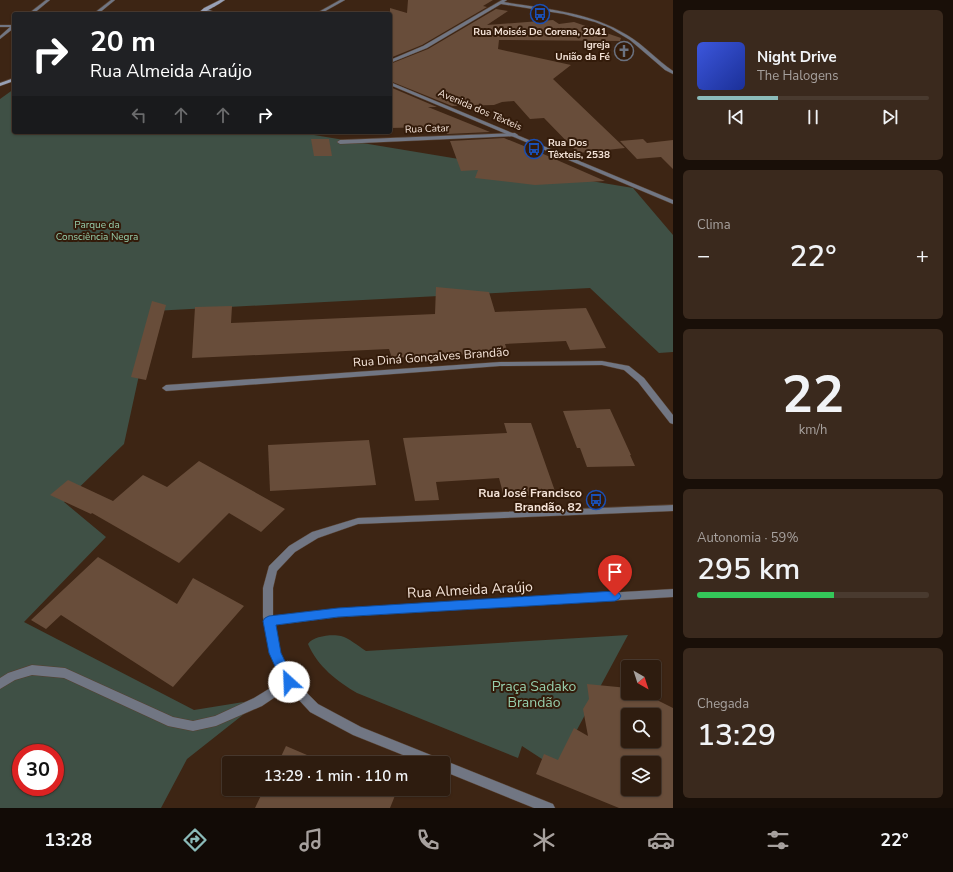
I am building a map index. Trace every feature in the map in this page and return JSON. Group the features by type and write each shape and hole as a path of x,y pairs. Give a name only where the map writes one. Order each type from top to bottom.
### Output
{"main road":[{"path":"201,12 205,8 223,0"},
{"path":"0,86 12,80"}],"street":[{"path":"33,12 48,0"},
{"path":"97,12 112,0"},
{"path":"321,12 343,0"},
{"path":"392,61 425,48 505,0"},
{"path":"500,3 580,17 610,27 625,35 673,73"},
{"path":"205,8 214,12"},
{"path":"0,26 12,26"},
{"path":"0,38 12,28"},
{"name":"Avenida dos Têxteis","path":"392,83 673,202"},
{"name":"Rua Catar","path":"340,142 515,135"},
{"name":"Rua Diná Gonçalves Brandão","path":"166,388 500,364 602,363 626,368 641,380 673,421"},
{"path":"420,756 351,728 314,708 289,682 275,653 269,621 268,588 272,569 292,549 315,535 358,521 673,508"},
{"name":"Rua Almeida Araújo","path":"269,621 338,613 673,593"},
{"path":"0,684 12,676 32,670 65,673 172,722 193,726 216,721 258,702 289,682"},
{"path":"450,768 549,808"}],"green space":[{"name":"Parque da Consciência Negra","path":"12,90 12,134 308,134 633,188 673,235 673,352 659,353 590,288 153,311 124,444 64,502 106,537 24,622 194,710 263,699 187,759 161,808 0,808 0,99"},
{"name":"Praça Sadako Brandão","path":"337,635 347,638 366,651 628,635 558,765 542,759 522,746 518,758 357,693 342,684 329,673 317,660 308,644 310,641 318,637"}],"building":[{"path":"408,0 493,0 483,6 487,7 422,45 392,57 392,12 390,12 390,8 407,13"},
{"path":"496,9 508,11 487,25 553,20 559,24 574,22 621,38 620,41 499,40 498,49 571,65 553,79 625,148 578,153 544,118 530,119 514,101 502,102 494,105 452,106 392,82 392,63 428,49"},
{"path":"392,88 437,107 428,107 490,132 447,134 446,131 435,131 434,127 392,128"},
{"path":"504,138 605,181 535,185 475,178 478,170 461,171 450,141"},
{"path":"311,139 329,139 332,156 314,156"},
{"path":"643,139 647,143 673,140 673,169 661,157 637,159 620,141"},
{"path":"436,287 489,292 495,312 586,308 606,348 570,350 566,341 505,344 508,353 493,353 493,356 470,356 470,354 392,358 389,349 192,358 195,307 232,306 231,323 435,314"},
{"path":"152,301 166,305 146,380 131,377"},
{"path":"610,409 635,466 587,467 580,448 577,448 563,411"},
{"path":"504,423 531,423 556,494 504,497 499,478 436,482 439,500 415,501 403,438 507,433"},
{"path":"369,440 376,485 270,491 268,445"},
{"path":"199,461 285,509 261,532 229,513 179,563 92,513 91,514 50,495 68,480 113,501 143,475 167,487"},
{"path":"98,557 177,604 193,578 244,606 173,687 61,615 46,629 31,620"},
{"path":"587,684 621,687 621,700 657,700 673,708 673,808 619,808 536,774 544,754 558,760 574,728 588,736 583,709 589,699"},
{"path":"286,746 309,756 281,756"},
{"path":"261,796 395,796 390,808 255,808"}],"place":[{"name":"Rua Moisés De Corena, 2041","path":"540,14"},
{"name":"Igreja União da Fé","path":"624,51"},
{"name":"Rua Dos Têxteis, 2538","path":"534,149"},
{"name":"Rua José Francisco Brandão, 82","path":"596,500"}],"route":[{"path":"289,682 275,653 269,621 338,613 615,596"}]}
